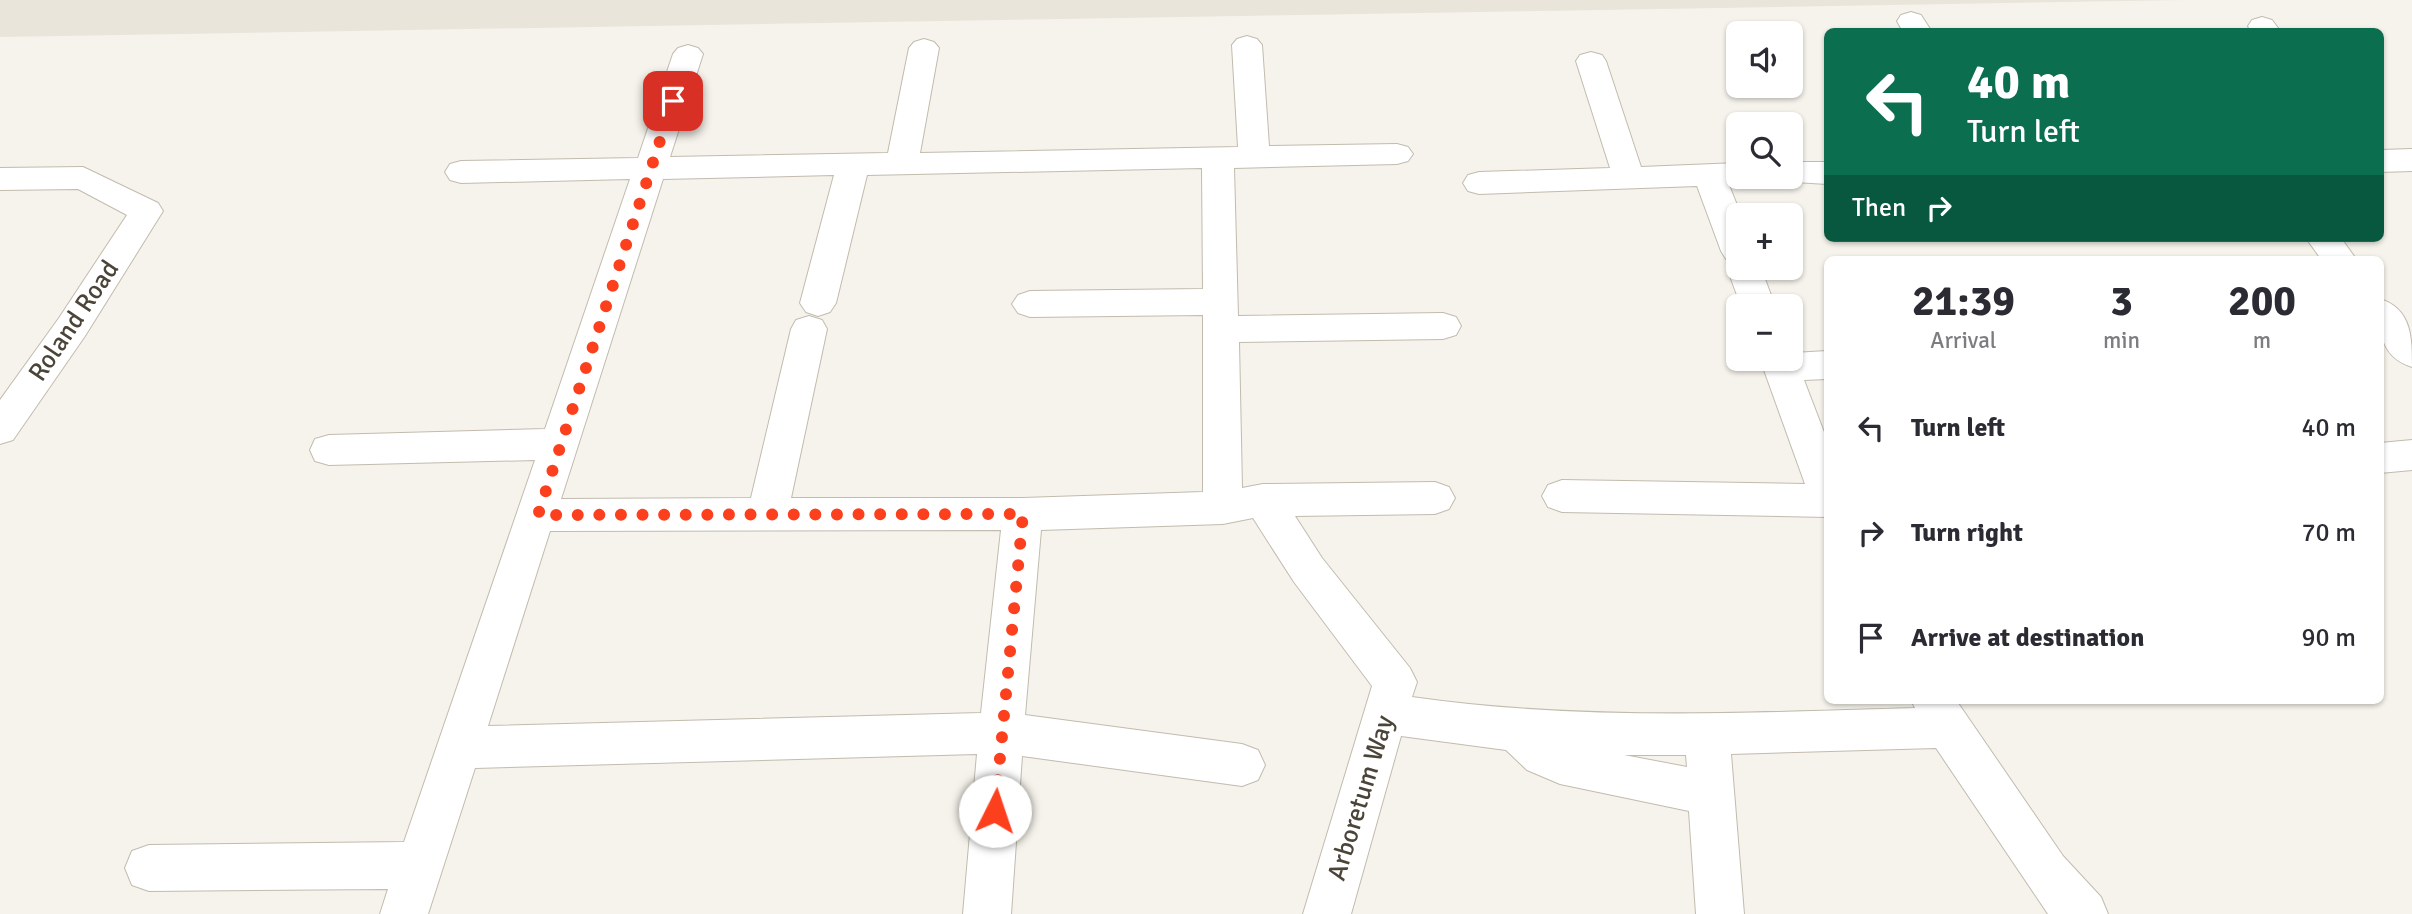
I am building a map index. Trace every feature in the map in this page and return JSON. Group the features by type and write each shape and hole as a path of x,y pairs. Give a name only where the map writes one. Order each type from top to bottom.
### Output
{"street":[{"path":"1247,45 1254,155"},
{"path":"902,163 924,48"},
{"path":"404,914 538,515 688,54"},
{"path":"1591,61 1629,178"},
{"path":"461,172 651,170 1217,155 1396,154"},
{"path":"1217,155 1223,508"},
{"path":"2384,161 2412,160"},
{"path":"767,515 853,165"},
{"path":"1803,173 1824,173"},
{"path":"1479,183 1724,174 1729,203"},
{"name":"Roland Road","path":"0,179 83,178 146,211 72,327 0,429"},
{"path":"2326,242 2337,256"},
{"path":"1030,304 1443,326"},
{"path":"2384,317 2412,353"},
{"path":"1803,364 1824,365"},
{"path":"1782,371 1824,483"},
{"path":"329,450 561,444"},
{"path":"2384,458 2412,456"},
{"path":"1562,496 1824,500"},
{"path":"538,515 1023,514 1223,508 1263,499 1436,498"},
{"path":"1263,499 1392,698 1517,731 1707,735 1940,714 2069,903 2084,914"},
{"path":"987,914 1000,733 1023,514"},
{"name":"Arboretum Way","path":"1327,914 1392,698"},
{"path":"1517,731 1544,755 1560,763 1712,794"},
{"path":"460,748 833,735 1000,733 1242,765"},
{"path":"1707,735 1720,914"},
{"path":"149,868 421,864"}],"shaded area":[{"path":"0,0 2187,0 0,37"}],"route":[{"path":"673,101 538,515 1023,514 1000,733 995,811"}]}
